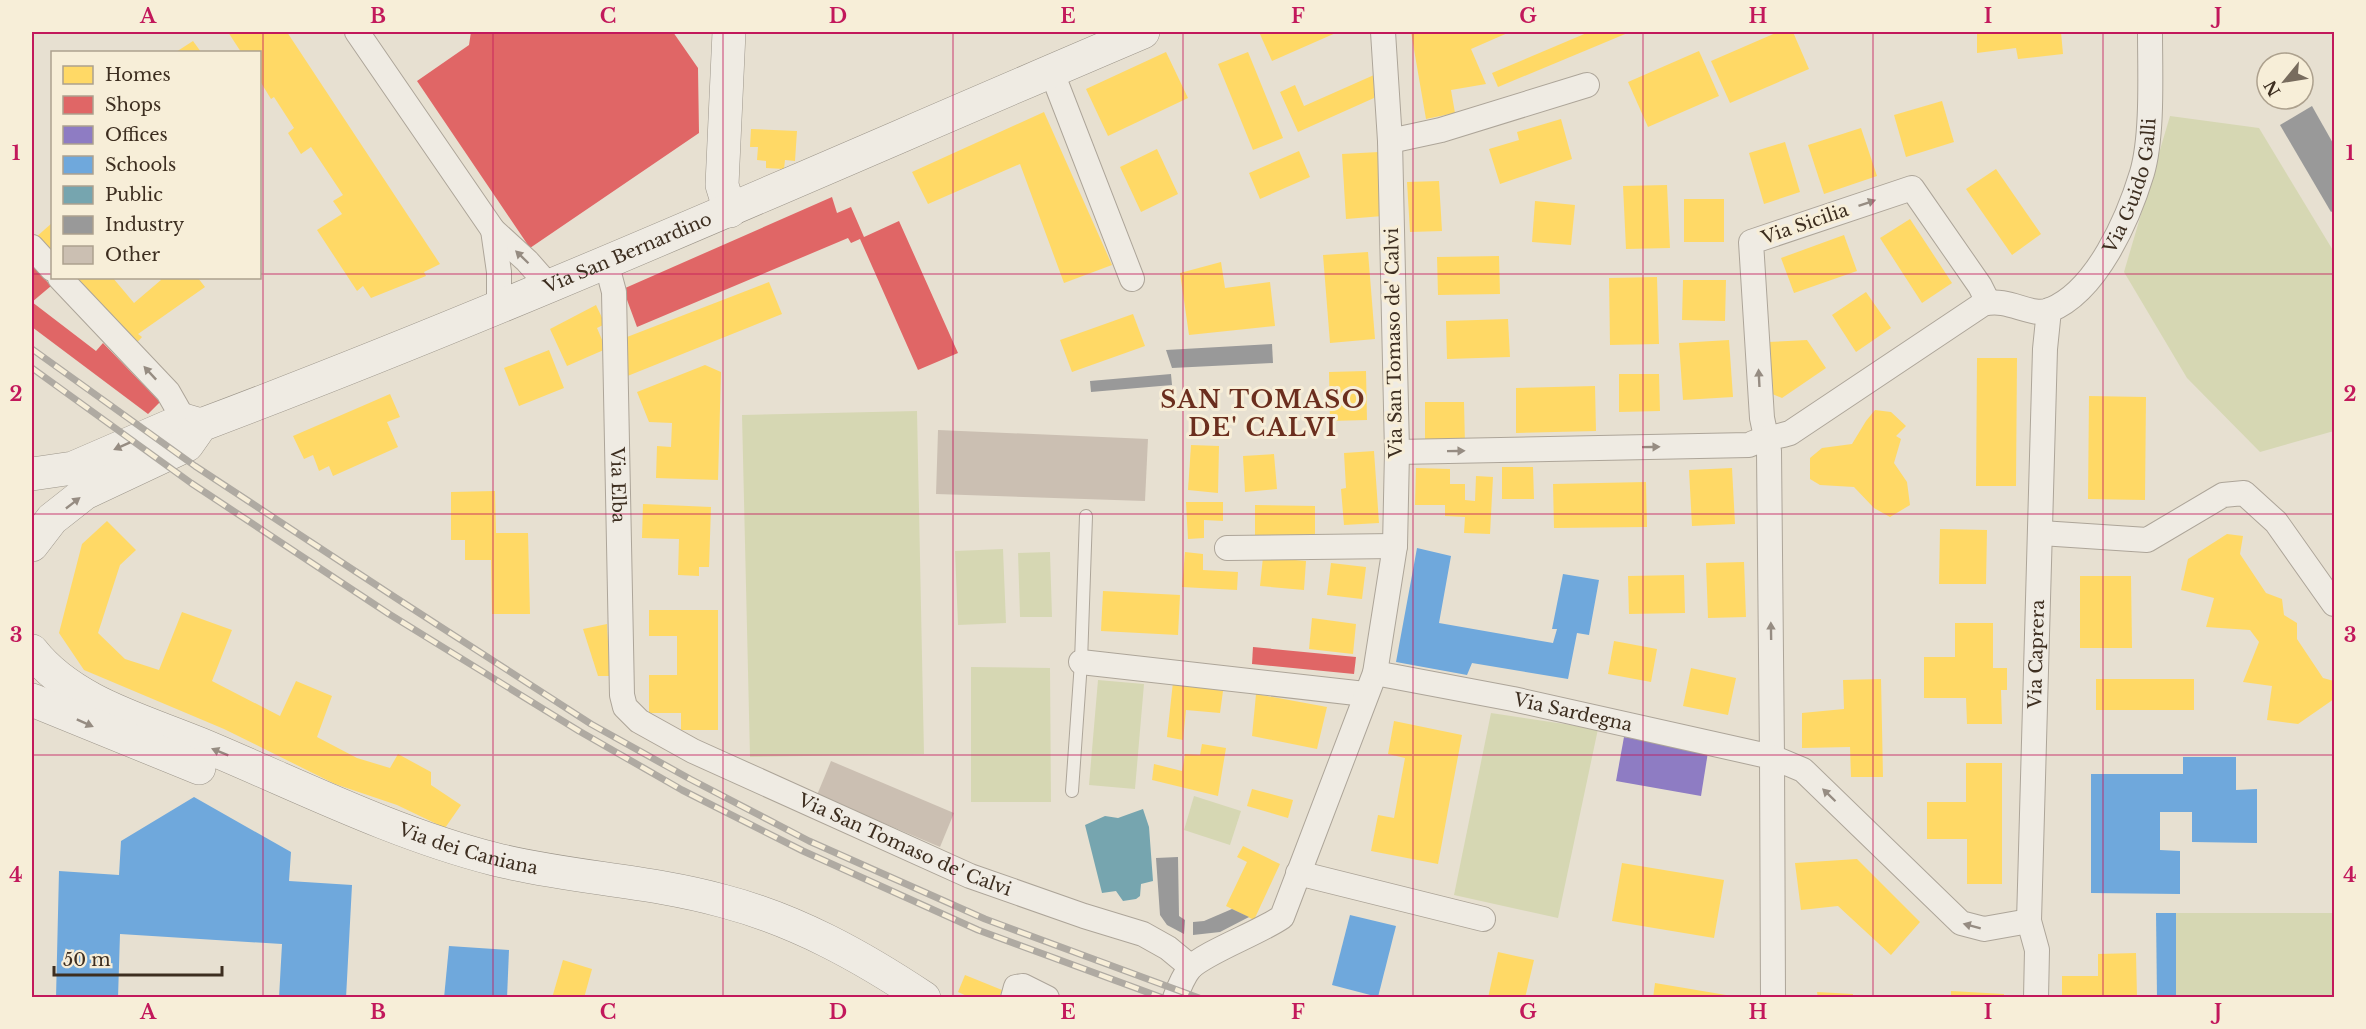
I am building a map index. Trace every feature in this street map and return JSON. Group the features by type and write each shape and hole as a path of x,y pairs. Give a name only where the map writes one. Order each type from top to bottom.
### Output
{"main road":[{"path":"729,32 722,185 730,211"},
{"name":"Via San Bernardino","path":"32,474 73,468 192,422 373,360 730,211 1143,32"},
{"name":"Via San Bernardino","path":"32,545 52,519 85,494 187,445 192,422"},
{"name":"Via dei Caniana","path":"32,651 71,688 321,797 404,829 495,860 677,891 756,910 809,932 859,957 924,998"},
{"name":"Via dei Caniana","path":"32,700 113,735 452,864 702,917 759,933 825,961 886,998"}],"street":[{"path":"357,32 493,230 527,261 549,286"},
{"name":"Via San Tomaso de' Calvi","path":"626,707 639,721 693,752 970,876 1143,934 1168,948 1191,967 1262,931 1282,918 1370,683 1395,546 1397,452 1390,141 1383,32"},
{"name":"Via Guido Galli","path":"2049,310 2070,297 2089,280 2106,257 2142,172 2150,93 2150,32"},
{"path":"1051,70 1132,279"},
{"path":"1390,141 1441,130 1587,85"},
{"name":"Via Sicilia","path":"1766,435 1762,418 1751,242 1912,188 1980,286 1988,302"},
{"path":"493,230 499,272 499,307"},
{"path":"32,247 51,268"},
{"name":"Via Elba","path":"606,262 614,292 622,695 626,707"},
{"path":"61,279 168,392 192,422"},
{"path":"1397,452 1749,445 1766,435 1777,437 1790,433 1988,302 2009,302 2036,312 2049,310"},
{"name":"Via Caprera","path":"2037,998 2037,950 2029,921 2045,349 2049,310"},
{"path":"1766,435 1769,451 1773,998"},
{"path":"2041,533 2147,540 2223,495 2244,493 2276,522 2334,604"},
{"path":"1227,548 1395,546"},
{"path":"1081,662 1370,683"},
{"name":"Via Sardegna","path":"1370,683 1513,699 1772,757 1803,770 1961,923 1984,929 2029,921"},
{"path":"1298,873 1483,920"},
{"path":"1175,998 1182,980 1191,967"},
{"path":"1013,998 1016,987 1023,986 1047,998"}],"lane":[{"path":"1072,791 1081,662 1086,516"}],"green space":[{"path":"2170,116 2259,128 2334,252 2334,431 2260,452 2187,378 2124,272"},
{"path":"917,411 924,754 750,757 742,415"},
{"path":"1003,549 1006,623 958,625 955,551"},
{"path":"1050,552 1052,617 1020,617 1018,553"},
{"path":"971,667 1050,668 1051,802 971,802"},
{"path":"1098,680 1144,684 1135,789 1089,785"},
{"path":"1491,713 1598,729 1558,918 1454,895"},
{"path":"1194,796 1241,811 1230,845 1184,830"},
{"path":"2176,913 2334,913 2334,997 2176,997"}],"building: Homes":[{"path":"228,32 287,32 440,264 424,272 426,276 371,298 363,286 357,291 317,230 342,214 333,201 343,195 311,147 301,154 288,133 294,128 274,97 271,99 261,83 261,51 240,51"},
{"path":"1259,32 1338,32 1272,61"},
{"path":"1411,32 1510,32 1471,49 1486,84 1451,90 1455,113 1426,119"},
{"path":"1589,32 1630,32 1498,87 1492,73"},
{"path":"1778,32 1793,32 1809,69 1730,103 1711,61"},
{"path":"1977,32 2061,32 2063,54 2018,59 2016,48 1977,53"},
{"path":"193,41 200,51 178,51"},
{"path":"1699,51 1719,96 1648,127 1628,82"},
{"path":"1166,52 1188,98 1108,136 1086,89"},
{"path":"1248,52 1283,138 1253,150 1218,64"},
{"path":"1374,75 1374,98 1298,132 1280,92 1295,85 1304,106"},
{"path":"1942,101 1954,142 1906,157 1894,115"},
{"path":"1044,112 1112,265 1064,283 1020,164 928,204 912,172"},
{"path":"1561,119 1572,159 1500,184 1489,149 1519,140 1517,132"},
{"path":"1861,128 1877,176 1824,194 1808,145"},
{"path":"751,129 797,131 795,161 785,160 784,169 766,168 766,161 757,160 758,147 750,147"},
{"path":"1785,142 1800,192 1764,204 1749,153"},
{"path":"1157,149 1178,194 1141,212 1120,167"},
{"path":"1299,151 1310,177 1260,199 1249,173"},
{"path":"1379,152 1383,216 1346,219 1342,154"},
{"path":"1996,169 2041,234 2012,255 1966,189"},
{"path":"1439,181 1442,231 1410,232 1407,182"},
{"path":"1667,185 1670,248 1626,249 1623,186"},
{"path":"1684,199 1724,199 1724,242 1684,242"},
{"path":"1535,201 1575,205 1571,245 1532,242"},
{"path":"1910,219 1952,283 1922,303 1880,238"},
{"path":"51,224 51,257 35,238"},
{"path":"1844,235 1857,271 1794,293 1781,258"},
{"path":"1368,252 1375,339 1330,343 1323,255"},
{"path":"1499,256 1500,294 1438,295 1437,257"},
{"path":"1221,262 1225,288 1270,282 1275,326 1189,335 1180,273"},
{"path":"1657,277 1659,344 1610,345 1609,278"},
{"path":"72,279 114,279 134,303 160,279 199,279 205,287 138,334 142,337 133,347"},
{"path":"1683,280 1726,280 1725,321 1682,320"},
{"path":"769,282 782,314 625,377 627,337"},
{"path":"1866,292 1891,328 1856,352 1832,315"},
{"path":"596,305 605,324 597,328 606,349 567,366 550,329"},
{"path":"1133,314 1145,346 1072,372 1060,340"},
{"path":"1508,319 1510,357 1447,359 1446,321"},
{"path":"1729,340 1733,397 1683,400 1679,343"},
{"path":"1807,340 1826,368 1782,398 1770,393 1768,342"},
{"path":"549,350 564,388 519,406 504,368"},
{"path":"1977,358 2017,358 2016,486 1976,486"},
{"path":"705,365 721,372 718,480 656,478 657,446 671,447 672,423 649,422 637,392"},
{"path":"1366,371 1367,420 1330,421 1329,372"},
{"path":"1619,374 1659,374 1660,411 1619,412"},
{"path":"1595,386 1596,431 1516,433 1516,388"},
{"path":"390,394 400,417 387,422 398,447 333,476 329,466 319,471 313,455 304,459 293,436"},
{"path":"2089,396 2146,397 2145,500 2088,499"},
{"path":"1425,402 1464,402 1465,445 1425,445"},
{"path":"1875,410 1891,412 1906,426 1896,436 1901,439 1894,463 1907,482 1910,505 1890,517 1874,508 1854,487 1820,485 1810,479 1810,458 1822,448 1852,444"},
{"path":"1191,445 1219,446 1218,493 1188,490"},
{"path":"1374,451 1379,523 1344,525 1341,489 1346,488 1344,453"},
{"path":"1274,454 1277,489 1245,492 1243,456"},
{"path":"1502,467 1533,467 1534,499 1502,499"},
{"path":"1416,468 1450,469 1450,484 1465,484 1465,500 1475,501 1476,476 1493,477 1490,534 1464,533 1465,517 1445,516 1445,505 1415,505"},
{"path":"1732,468 1735,524 1692,526 1689,470"},
{"path":"1646,482 1647,527 1554,528 1553,484"},
{"path":"495,491 496,533 528,533 530,614 492,614 491,560 465,560 465,540 451,540 451,492"},
{"path":"1186,502 1223,502 1223,521 1204,520 1204,538 1188,539"},
{"path":"643,504 711,507 709,567 699,567 699,576 678,575 679,539 642,538"},
{"path":"1255,505 1315,506 1315,536 1255,536"},
{"path":"107,521 136,550 120,565 98,633 125,659 159,670 182,612 232,630 212,681 280,716 296,681 332,696 317,737 357,758 390,768 398,754 431,772 431,785 461,805 445,828 397,805 335,784 224,729 84,670 59,633 82,544"},
{"path":"1940,529 1987,530 1986,584 1939,584"},
{"path":"2227,534 2243,536 2240,554 2266,593 2282,599 2284,615 2297,623 2297,639 2323,678 2334,681 2334,699 2298,724 2267,720 2272,686 2243,682 2259,642 2250,630 2206,627 2214,598 2181,590 2188,559"},
{"path":"1185,552 1203,554 1203,570 1238,572 1237,590 1182,587"},
{"path":"1263,557 1306,561 1304,590 1260,586"},
{"path":"1744,562 1746,617 1708,618 1706,563"},
{"path":"1331,563 1366,567 1362,599 1327,595"},
{"path":"1684,575 1685,613 1629,614 1628,576"},
{"path":"2080,576 2131,576 2132,648 2080,648"},
{"path":"1103,591 1180,595 1178,635 1101,631"},
{"path":"649,610 718,610 718,730 681,730 681,713 649,713 649,675 677,675 677,636 649,636"},
{"path":"1312,618 1356,624 1353,654 1309,649"},
{"path":"1955,623 1993,623 1993,668 2007,668 2007,690 2001,690 2002,724 1967,724 1966,698 1924,698 1924,657 1955,657"},
{"path":"607,624 610,676 598,676 583,629"},
{"path":"1614,641 1657,649 1651,682 1608,674"},
{"path":"1691,668 1736,678 1728,715 1683,706"},
{"path":"1881,679 1883,777 1851,777 1850,747 1802,748 1802,713 1844,709 1843,680"},
{"path":"2096,679 2194,679 2194,710 2096,710"},
{"path":"1173,682 1223,691 1220,713 1186,710 1183,740 1167,737"},
{"path":"1256,694 1327,707 1317,749 1252,736"},
{"path":"1394,721 1462,735 1438,864 1371,851 1378,815 1394,818 1405,758 1388,754"},
{"path":"1202,744 1226,748 1218,796 1152,780 1154,764 1182,771 1185,754 1200,755"},
{"path":"1966,763 2002,763 2002,884 1967,884 1967,839 1927,839 1927,802 1966,802"},
{"path":"1252,789 1293,800 1288,818 1247,806"},
{"path":"1243,846 1280,864 1254,920 1226,906 1247,862 1237,857"},
{"path":"1857,859 1920,922 1891,955 1838,906 1801,910 1795,863"},
{"path":"1622,863 1724,880 1714,938 1612,921"},
{"path":"1498,952 1534,960 1525,998 1488,998"},
{"path":"2136,953 2137,998 2062,998 2062,976 2098,976 2098,954"},
{"path":"563,960 592,969 584,998 552,998"},
{"path":"965,975 1002,990 999,998 971,998 958,992"},
{"path":"1655,983 1732,996 1732,998 1653,998"},
{"path":"1951,991 2004,994 2004,998 1951,998"},
{"path":"1817,992 1853,994 1853,998 1818,998"}],"building: Shops":[{"path":"471,32 673,32 698,68 699,133 530,248 417,81 469,45"},
{"path":"832,197 837,213 851,207 864,237 899,221 958,353 918,370 860,239 851,243 848,238 637,327 623,289"},
{"path":"32,265 51,286 32,302"},
{"path":"32,302 96,351 103,343 160,402 148,414 32,327"},
{"path":"1253,647 1356,657 1354,674 1252,664"}],"building: Offices":[{"path":"1624,737 1708,752 1701,796 1616,781"}],"building: Schools":[{"path":"1417,548 1451,556 1439,623 1553,643 1557,629 1552,629 1563,574 1599,580 1589,635 1577,633 1568,679 1472,663 1467,675 1396,662"},
{"path":"2183,757 2236,757 2236,790 2257,789 2257,843 2192,842 2192,812 2160,812 2160,850 2180,851 2180,894 2091,893 2091,774 2183,774"},
{"path":"194,797 291,852 289,881 352,885 346,998 279,998 282,944 120,934 118,998 56,998 59,871 119,875 121,841"},
{"path":"2156,913 2176,913 2176,998 2157,998"},
{"path":"1350,915 1396,926 1378,997 1332,985"},
{"path":"449,946 509,950 507,998 444,998"}],"building: Public":[{"path":"1143,809 1149,827 1153,881 1141,884 1140,896 1136,899 1123,901 1116,891 1102,893 1085,825 1105,816 1118,818"}],"building: Industry":[{"path":"2304,111 2315,111 2334,145 2334,210 2331,212 2280,125"},
{"path":"1272,344 1273,363 1172,368 1166,350"},
{"path":"1171,374 1172,385 1091,392 1090,381"},
{"path":"1178,857 1179,916 1185,920 1184,934 1167,925 1160,915 1156,858"},
{"path":"1232,909 1249,917 1220,932 1193,935 1193,922 1204,921"}],"building: Other":[{"path":"938,430 1148,439 1145,501 936,494"},
{"path":"831,761 954,813 940,847 817,795"}],"railway":[{"path":"32,349 195,466 591,724 809,841 985,919 1199,998"},
{"path":"32,368 191,483 389,614 579,731 682,790 803,851 978,930 1163,998"}],"district":[{"name":"SAN TOMASO DE' CALVI","path":"1263,413"}]}
